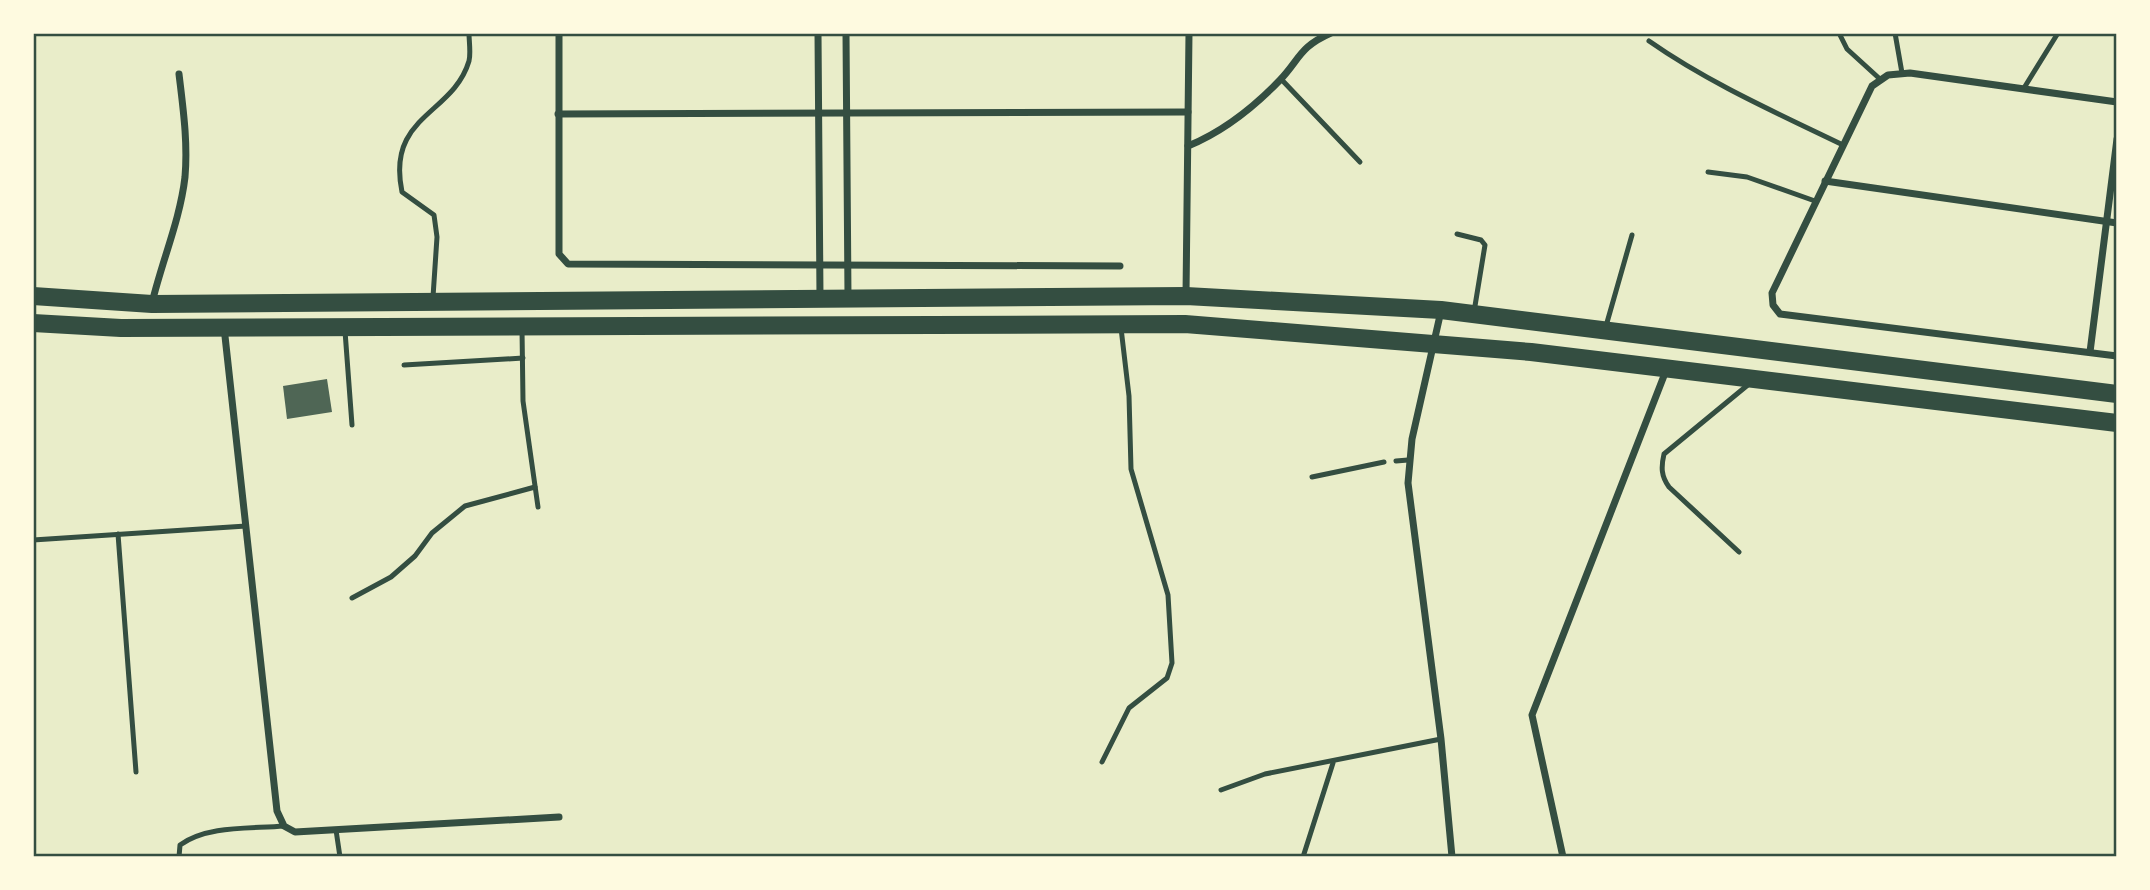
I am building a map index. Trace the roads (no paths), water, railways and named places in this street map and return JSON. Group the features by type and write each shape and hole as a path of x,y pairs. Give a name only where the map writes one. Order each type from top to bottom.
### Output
{"highway":[{"path":"33,296 152,304 1186,296 1441,310 2117,394"},
{"path":"432,327 433,300"},
{"path":"33,323 121,328 1185,324 1434,342 2117,422"}],"street":[{"path":"559,33 559,254 568,264 1120,266"},
{"path":"818,33 820,298"},
{"path":"846,33 848,298"},
{"path":"1186,296 1189,33"},
{"path":"1188,146 1226,127 1281,79 1304,49 1331,33"},
{"path":"2117,102 1902,73 1888,75 1872,86 1772,293 1773,305 1780,314 2117,356"},
{"path":"152,304 175,223 184,177 187,139 179,74"},
{"path":"558,114 1188,112"},
{"path":"2090,352 2117,139"},
{"path":"1825,181 2117,223"},
{"path":"1441,310 1408,460 1452,857"},
{"path":"224,327 277,811 284,826 295,832 559,817"},
{"path":"1563,857 1532,715 1668,368"}],"lane":[{"path":"433,300 437,237 434,215 402,191 399,179 402,151 413,126 442,100 462,75 469,60 469,33"},
{"path":"1839,33 1847,49 1881,80"},
{"path":"1895,33 1902,73"},
{"path":"2024,89 2058,33"},
{"path":"1649,41 1677,60 1755,102 1843,145"},
{"path":"1281,79 1360,162"},
{"path":"1707,172 1747,177 1815,201"},
{"path":"1457,234 1481,240 1485,245 1474,315"},
{"path":"1605,332 1632,235"},
{"path":"1101,762 1129,708 1167,678 1172,663 1168,595 1131,469 1129,396 1121,324"},
{"path":"522,327 523,401 538,507"},
{"path":"344,328 352,425"},
{"path":"404,365 523,358"},
{"path":"1739,552 1669,487 1662,477 1662,462 1664,454 1757,378"},
{"path":"1395,461 1408,460"},
{"path":"1312,477 1384,462"},
{"path":"352,598 391,577 415,556 432,533 466,506 535,487"},
{"path":"33,540 246,526"},
{"path":"118,534 136,772"},
{"path":"1220,790 1265,774 1332,763 1441,739"},
{"path":"1303,857 1332,763"},
{"path":"178,857 180,845 190,838 217,831 284,826"},
{"path":"336,830 340,857"}]}
